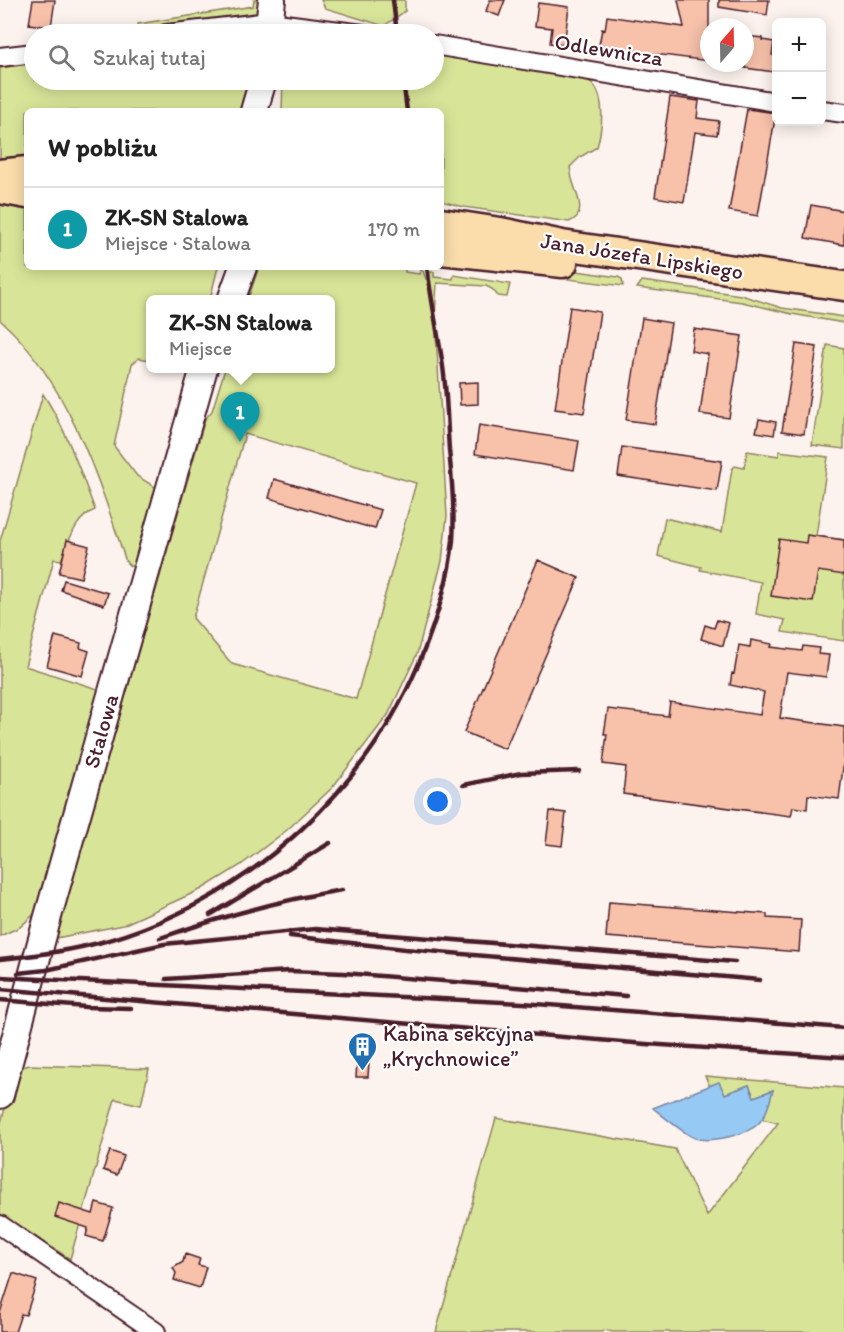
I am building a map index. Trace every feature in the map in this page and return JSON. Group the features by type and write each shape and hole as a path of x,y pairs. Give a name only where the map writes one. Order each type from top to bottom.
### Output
{"main road":[{"path":"0,174 24,171"},
{"path":"0,189 24,193"},
{"name":"Jana Józefa Lipskiego","path":"444,223 562,245 844,286"},
{"name":"Jana Józefa Lipskiego","path":"444,250 543,260 844,304"}],"street":[{"path":"233,24 273,18 293,24"},
{"name":"Odlewnicza","path":"444,47 772,101"},
{"path":"0,57 24,54"},
{"path":"255,108 261,90"},
{"path":"265,90 266,108"},
{"path":"826,111 844,113"},
{"path":"218,295 223,270"},
{"path":"233,295 242,270"},
{"name":"Stalowa","path":"0,1095 47,920 203,373"},
{"path":"0,1225 156,1332"}],"green space":[{"path":"254,0 262,0 260,11 253,16 193,24 138,24 253,6"},
{"path":"321,0 405,0 405,11 387,24 377,24 325,8"},
{"path":"444,56 543,70 584,79 593,84 597,90 602,114 597,147 580,157 570,167 580,210 575,219 569,222 464,207 444,202 444,108 282,108 283,90 444,90"},
{"path":"24,64 24,90 250,90 247,108 24,108 24,166 0,167 0,68"},
{"path":"0,196 24,199 24,270 217,270 211,295 146,295 146,359 139,358 132,364 114,446 137,476 160,490 137,566 130,566 126,562 92,465 62,401 24,344 0,320"},
{"path":"444,263 556,268 618,277 622,279 623,286"},
{"path":"258,270 405,270 405,272 419,274 420,270 423,271 426,279 430,279 430,272 434,272 434,277 453,279 454,275 510,284 507,297 498,296 486,286 437,283 435,317 447,516 442,561 417,654 388,715 332,788 287,830 241,865 202,889 123,925 56,938 205,419 212,411 224,373 335,373 335,295 249,295","holes":["245,434 416,483 356,699 232,664 193,618"]},
{"path":"642,281 741,295 782,308 844,317 844,323 742,302 637,288"},
{"path":"827,345 844,348 844,449 812,445"},
{"path":"43,394 66,435 95,510 82,518 61,560 54,559 25,666 104,691 44,905 20,927 0,936 0,541"},
{"path":"747,451 779,456 779,451 828,457 816,536 844,540 844,641 782,632 785,620 756,614 761,582 700,570 701,567 658,556 665,518 722,532 732,469 735,466 744,468"},
{"path":"29,1065 149,1069 141,1105 115,1099 70,1259 0,1214 0,1126 13,1079 23,1067"},
{"path":"705,1076 844,1088 844,1332 613,1332 604,1330 603,1332 436,1332 496,1118 675,1149 707,1216 778,1123 762,1119 773,1090 754,1097 749,1085 725,1094 719,1083 710,1086"}],"water":[{"path":"719,1082 725,1094 749,1085 754,1097 773,1090 766,1112 758,1124 746,1132 719,1139 695,1138 653,1108"}],"building":[{"path":"33,0 55,0 51,24 29,24"},
{"path":"490,0 505,0 499,16 486,11"},
{"path":"678,0 709,0 709,18 700,18 700,60 599,45 607,16 684,27"},
{"path":"719,0 769,0 767,15 719,7"},
{"path":"538,3 569,7 564,45 550,43 552,28 535,26"},
{"path":"754,37 772,42 772,72 754,69"},
{"path":"670,97 699,101 697,118 719,121 717,135 695,132 684,202 655,197"},
{"path":"747,109 772,112 774,126 758,216 729,211"},
{"path":"811,205 844,211 844,245 805,238"},
{"path":"570,307 600,312 584,413 555,409"},
{"path":"642,318 671,323 655,424 626,420"},
{"path":"694,329 742,336 729,418 700,414 708,354 691,351"},
{"path":"796,344 817,347 804,434 782,431"},
{"path":"478,382 478,404 460,405 459,383"},
{"path":"759,419 776,422 774,435 756,432"},
{"path":"479,425 579,441 574,470 475,454"},
{"path":"622,447 722,461 717,491 618,476"},
{"path":"274,479 381,510 375,529 269,498"},
{"path":"807,535 844,540 844,575 818,571 813,602 771,596 779,539 806,543"},
{"path":"67,540 89,546 81,578 59,573"},
{"path":"538,560 579,578 505,749 464,732"},
{"path":"64,580 108,593 104,605 61,590"},
{"path":"717,620 729,623 723,646 701,639 705,625 714,628"},
{"path":"55,636 81,643 80,648 89,651 82,676 47,666"},
{"path":"751,640 772,644 771,647 802,651 803,646 819,648 818,654 829,655 826,677 787,672 780,718 844,727 844,760 839,799 808,795 807,809 793,807 791,816 623,794 626,767 603,764 608,709 668,716 670,702 760,715 764,692 730,685 739,645 750,647"},
{"path":"550,811 566,813 562,846 546,844"},
{"path":"609,902 767,914 767,918 801,920 799,952 606,937"},
{"name":"Kabina sekcyjna „Krychnowice”","path":"357,1061 369,1062 368,1077 356,1077"},
{"path":"110,1151 124,1156 117,1175 103,1170"},
{"path":"59,1203 93,1214 96,1203 113,1208 103,1241 86,1236 88,1228 55,1217"},
{"path":"185,1254 200,1259 198,1265 206,1267 200,1288 174,1280 176,1273 173,1268 183,1262"},
{"path":"13,1273 37,1281 26,1315 21,1314 15,1332 0,1332 0,1313"}],"railway":[{"path":"393,0 396,24"},
{"path":"404,90 407,108"},
{"path":"0,959 63,951 110,940 173,916 218,892 261,863 301,830 337,793 369,752 396,709 419,663 436,618 445,587 453,540 453,495 445,383 427,270"},
{"path":"463,785 521,773 579,771"},
{"path":"210,915 330,843"},
{"path":"160,938 250,910 342,890"},
{"path":"18,973 46,970 164,944 315,929 735,962"},
{"path":"290,936 405,949 760,980"},
{"path":"166,979 289,971 344,973 626,996"},
{"path":"0,977 523,1003 844,1028"},
{"path":"0,989 646,1044 844,1057"},
{"path":"0,1000 131,1008"}],"place":[{"name":"ZK-SN Stalowa","path":"240,442"},
{"name":"Kabina sekcyjna „Krychnowice”","path":"362,1072"}]}
